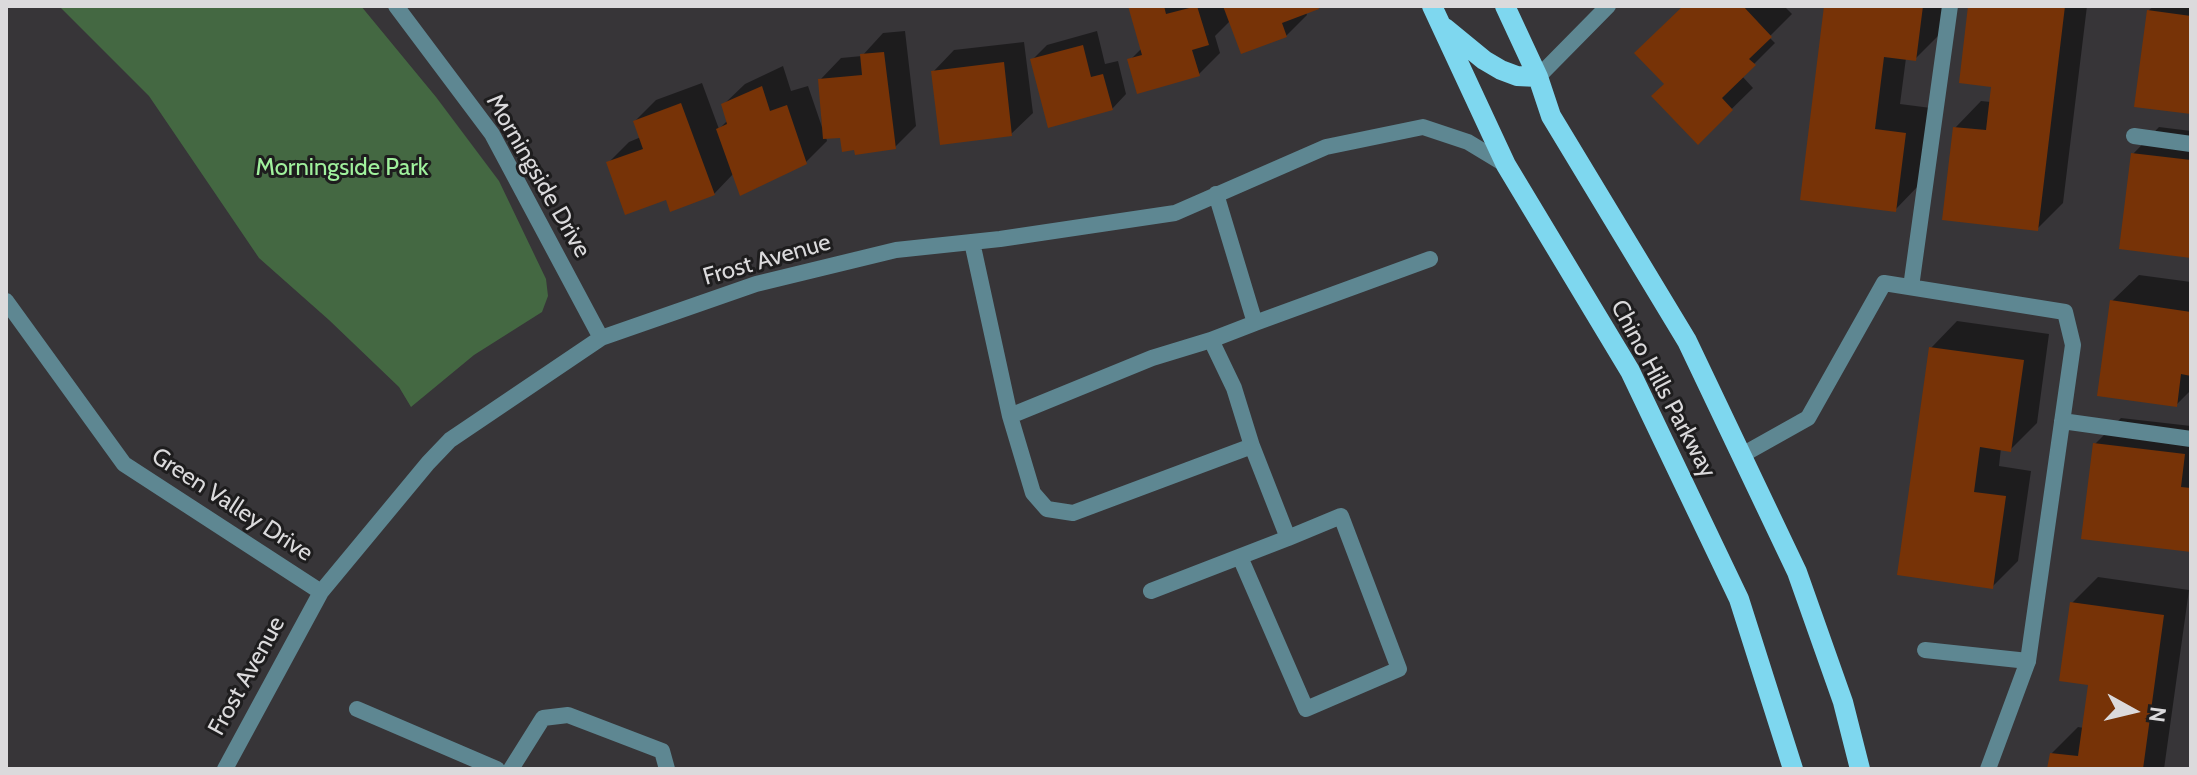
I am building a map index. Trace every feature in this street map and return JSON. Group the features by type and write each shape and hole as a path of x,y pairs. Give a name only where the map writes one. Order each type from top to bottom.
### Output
{"main road":[{"name":"Chino Hills Parkway","path":"1505,6 1538,77 1551,116 1687,341 1797,572 1843,702 1860,769"},
{"name":"Chino Hills Parkway","path":"1436,15 1506,165 1630,371 1739,599 1793,769"},
{"path":"1436,15 1484,60 1517,76 1538,77"}],"street":[{"path":"1538,77 1608,6"},
{"path":"1911,287 1950,6"},
{"name":"Morningside Drive","path":"399,7 492,134 601,338"},
{"name":"Frost Avenue","path":"225,769 321,592 450,440 601,338 756,284 896,250 1175,213 1326,147 1423,127 1468,142 1506,165"},
{"path":"2134,136 2191,144"},
{"path":"1216,194 1255,323"},
{"path":"972,242 1010,416 1033,493 1047,509 1073,513 1252,446"},
{"path":"1010,416 1152,358 1211,340 1430,259"},
{"path":"1742,455 1808,418 1884,283 2065,312 2073,345 2028,661 1988,769"},
{"name":"Green Valley Drive","path":"6,301 124,464 321,592"},
{"path":"1211,340 1234,388 1252,446 1288,538"},
{"path":"2062,421 2191,439"},
{"path":"1151,591 1341,516 1399,669 1306,709 1240,557"},
{"path":"1925,650 2028,661"},
{"path":"357,709 497,769"},
{"path":"511,769 543,718 568,715 662,751 667,769"}],"green space":[{"name":"Morningside Park","path":"59,6 361,6 436,97 499,181 546,279 548,296 542,312 474,355 411,407 399,387 259,258 149,96"}],"building":[{"path":"1128,6 1164,6 1166,14 1197,6 1209,45 1192,50 1200,76 1137,94 1127,59 1142,55"},
{"path":"1223,6 1318,6 1319,9 1282,23 1287,37 1241,54"},
{"path":"1683,6 1743,6 1772,37 1749,59 1756,65 1722,98 1733,110 1698,145 1651,96 1664,84 1634,53"},
{"path":"1824,6 1923,6 1916,61 1884,57 1875,129 1906,133 1896,212 1800,200"},
{"path":"1968,6 2065,6 2038,231 1942,220 1953,127 1986,130 1991,87 1959,83"},
{"path":"2147,10 2191,16 2191,114 2134,107"},
{"path":"1083,45 1091,77 1103,74 1113,110 1048,128 1030,59"},
{"path":"884,52 896,149 855,155 854,150 842,152 840,138 823,139 818,79 862,75 860,54"},
{"path":"1004,62 1012,136 940,145 931,71"},
{"path":"762,86 770,111 787,105 807,164 740,196 716,129 727,124 721,104"},
{"path":"681,103 715,195 670,212 666,200 625,215 606,162 643,149 633,121"},
{"path":"2131,153 2191,160 2191,258 2119,249"},
{"path":"2110,300 2191,312 2191,376 2181,374 2177,407 2097,396"},
{"path":"1929,347 2024,360 2011,452 1980,447 1974,492 2006,496 1993,589 1897,575"},
{"path":"2093,443 2185,454 2181,487 2191,488 2191,552 2081,539"},
{"path":"2070,602 2164,615 2143,769 2047,769 2050,753 2078,756 2088,685 2059,681"}]}
